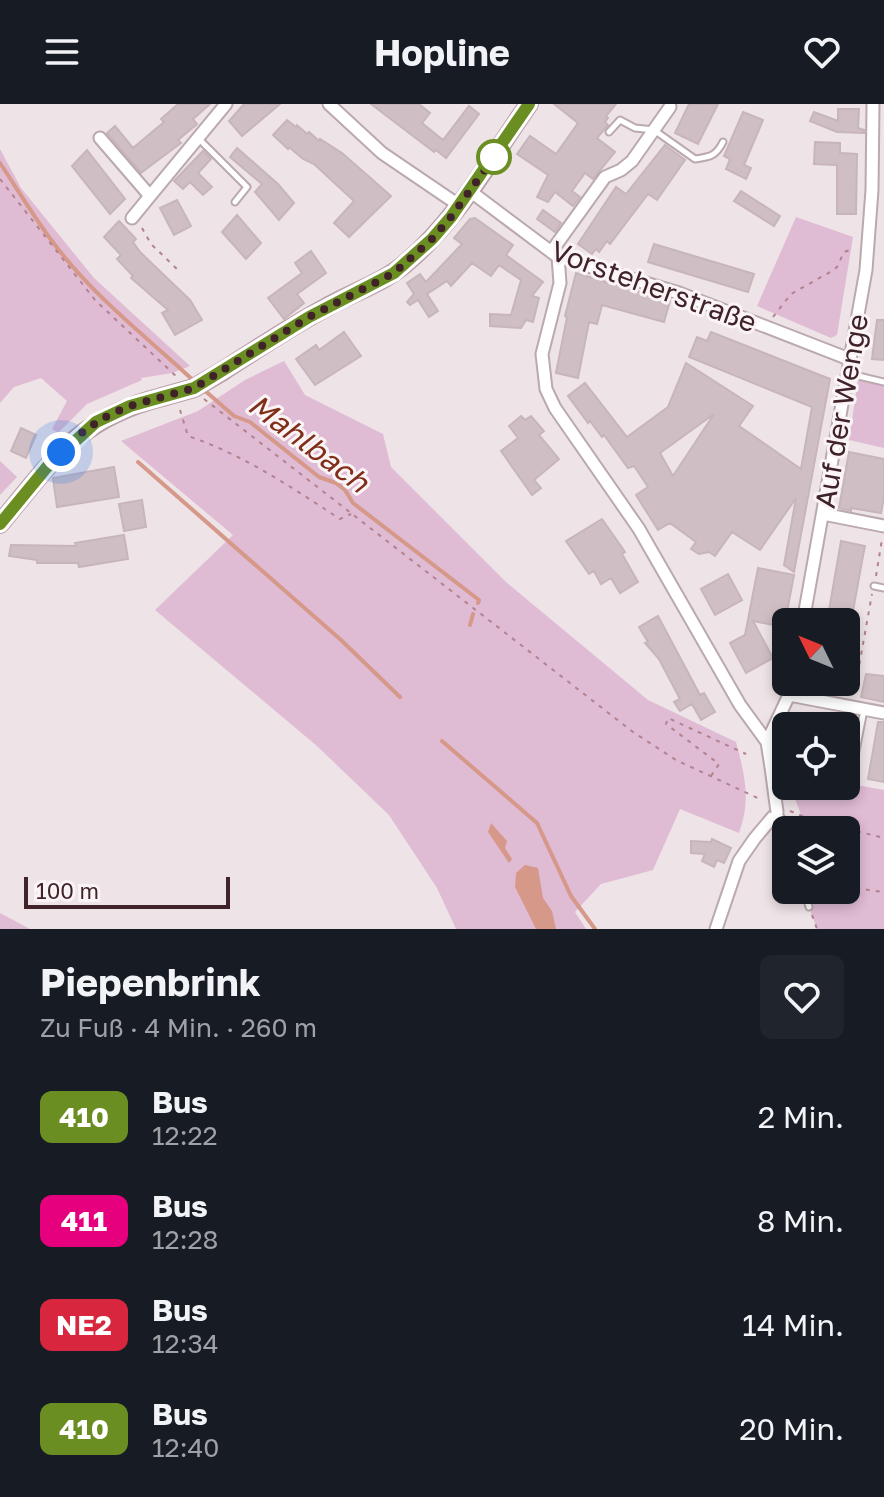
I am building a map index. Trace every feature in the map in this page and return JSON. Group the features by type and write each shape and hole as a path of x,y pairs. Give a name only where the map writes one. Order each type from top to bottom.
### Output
{"main road":[{"path":"0,524 47,467 85,430 130,406 194,388 319,311 394,273 432,239 460,206 529,104"}],"street":[{"path":"134,216 226,104"},
{"path":"329,104 379,151 460,206"},
{"name":"Auf der Wenge","path":"806,608 866,270 872,190 873,104"},
{"path":"670,107 626,166 605,177 554,254 560,283 542,354 546,389 555,408 639,529 740,705 767,742 778,808 739,861 716,929"},
{"path":"100,138 150,196"},
{"name":"Vorsteherstraße","path":"470,191 554,254 679,293 849,359"},
{"path":"823,514 884,528"},
{"path":"767,742 789,696"},
{"path":"794,696 884,713"}],"lane":[{"path":"609,132 620,120 635,128 654,130 695,159 711,157 723,142"},
{"path":"198,138 247,187 235,202"},
{"path":"847,373 884,382"},
{"path":"874,586 884,588"},
{"path":"860,730 864,709"},
{"path":"778,808 782,816"}],"path":[{"path":"0,179 95,300 184,383"},
{"path":"134,216 151,244 177,269"},
{"path":"772,318 791,294 832,271 844,252 855,250"},
{"path":"197,393 633,732 676,760 778,808 884,838"},
{"path":"181,411 188,436 220,447 264,470 340,519 352,513"},
{"path":"851,707 884,528"},
{"path":"710,777 719,764 666,724 668,718 746,754"},
{"path":"860,889 884,892"},
{"path":"809,907 817,929"}],"shaded area":[{"path":"0,149 21,188 94,278 190,366 172,373 141,378 87,404 58,433 52,429 67,401 41,378 14,387 0,403"},
{"path":"796,217 853,237 837,335 831,338 757,306"},
{"path":"284,361 305,395 383,434 391,467 507,583 648,700 736,742 745,788 745,810 739,833 680,809 653,870 601,884 575,912 586,929 456,929 437,888 389,815 317,746 155,610 233,535 121,441 198,411 245,380"},
{"path":"858,380 884,385 884,448 849,440"},
{"path":"0,461 17,477 0,495"},
{"path":"860,786 884,790 884,929 817,929 809,904 860,904 860,816 802,816 795,800 860,800"},
{"path":"491,823 507,841 505,848 512,859 509,863 488,832"},
{"path":"525,865 538,868 543,898 552,911 556,929 536,929 515,887 516,873"},
{"path":"0,913 30,929 0,929"}],"building":[{"path":"178,104 210,104 193,119 197,124 178,140 181,143 141,173 107,133 115,126 133,148 164,122 161,119"},
{"path":"244,104 280,104 242,136 229,121"},
{"path":"371,104 419,104 430,113 422,123 443,140 469,106 479,114 446,158"},
{"path":"554,104 616,104 606,116 608,125 597,138 615,152 593,179 585,173 572,191 580,197 573,206 555,192 548,202 537,197 548,175 517,154 530,136 556,154 578,123"},
{"path":"689,104 718,104 698,144 675,133"},
{"path":"838,109 859,109 858,128 864,133 837,132 810,121 814,112 838,121"},
{"path":"743,112 763,120 744,165 751,168 746,179 726,169 730,159 724,156"},
{"path":"287,120 342,153 391,196 349,237 334,223 354,201 314,164 288,149 273,135"},
{"path":"815,142 840,143 840,153 857,154 856,214 837,214 837,165 814,164"},
{"path":"665,145 685,160 657,200 648,194 610,244 607,241 599,252 596,249 592,254 578,244 616,187 626,194"},
{"path":"237,148 278,184 294,203 279,220 255,192 262,184 230,157"},
{"path":"87,150 125,199 110,214 72,166"},
{"path":"203,151 211,159 198,173 212,187 203,195 190,182 183,189 174,181"},
{"path":"741,191 780,216 774,226 734,201"},
{"path":"177,200 191,226 174,235 160,208"},
{"path":"543,210 561,223 555,232 537,219"},
{"path":"237,215 261,243 246,259 222,232"},
{"path":"475,218 513,245 506,255 543,282 532,296 539,298 533,322 526,320 521,328 490,326 490,314 511,315 521,280 499,265 491,276 472,263 451,286 447,281 427,294 438,311 429,317 418,300 410,305 407,302 414,294 407,283 420,274 426,282 462,244 454,238 470,219"},
{"path":"119,221 136,239 133,242 140,252 190,300 202,320 175,335 162,313 168,310 131,278 133,276 117,259 121,255 104,237"},
{"path":"654,244 754,274 748,292 648,262"},
{"path":"311,251 326,273 297,294 304,303 284,319 268,298 302,273 295,263"},
{"path":"576,273 670,301 664,322 602,305 597,324 589,322 578,378 556,373"},
{"path":"877,320 884,320 884,360 872,359"},
{"path":"344,332 361,356 315,385 296,359 316,345 319,350"},
{"path":"711,332 830,379 794,572 784,565 796,498 760,550 732,532 715,556 709,552 699,554 691,549 696,542 670,523 658,530 636,495 648,487 634,466 628,468 604,435 602,437 590,421 588,423 568,396 585,383 627,437 668,407 686,363 753,406 739,426 801,469 812,407 689,357 697,337 707,341","holes":["714,414 673,476 660,453"]},
{"path":"521,416 525,420 531,416 544,431 539,435 559,459 534,480 541,488 532,495 501,451 518,438 509,426"},
{"path":"21,428 36,435 26,458 11,451"},
{"path":"849,452 884,459 881,513 839,508"},
{"path":"114,467 119,497 57,507 53,478"},
{"path":"142,500 146,527 124,531 119,504"},
{"path":"602,519 625,552 622,554 638,582 620,593 611,578 601,584 594,571 589,574 566,541"},
{"path":"124,535 128,559 79,567 78,563 37,563 37,560 9,556 11,545 76,546 75,543"},
{"path":"841,541 865,546 854,608 829,608"},
{"path":"758,568 794,575 788,608 772,608 772,625 753,621 772,659 746,673 730,643 745,635"},
{"path":"728,574 742,600 715,615 701,589"},
{"path":"658,616 700,695 704,693 715,712 701,720 692,704 680,711 674,702 680,699 659,659 645,643 648,642 639,627"},
{"path":"866,674 884,676 884,702 861,697"},
{"path":"878,722 884,722 884,782 868,779"},
{"path":"712,839 731,848 724,863 717,860 714,867 702,861 705,854 691,853 691,841 711,842"}],"waterway":[{"name":"Mahlbach","path":"0,163 40,225 71,264 105,300 196,383"},
{"name":"Mahlbach","path":"203,389 234,416 250,422 319,477 345,490 353,503 479,600 478,603"},
{"path":"138,462 341,640 400,697"},
{"name":"Mahlbach","path":"470,625 473,614"},
{"name":"Mahlbach","path":"442,741 537,823 571,896 595,929"}],"bus line":[{"name":"410","path":"0,524 47,467 96,422 130,406 194,388 329,305 394,273 408,262 451,217 529,104"}],"route":[{"path":"61,452 85,430 109,415 194,388 329,305 394,273 451,217 494,157"}]}
